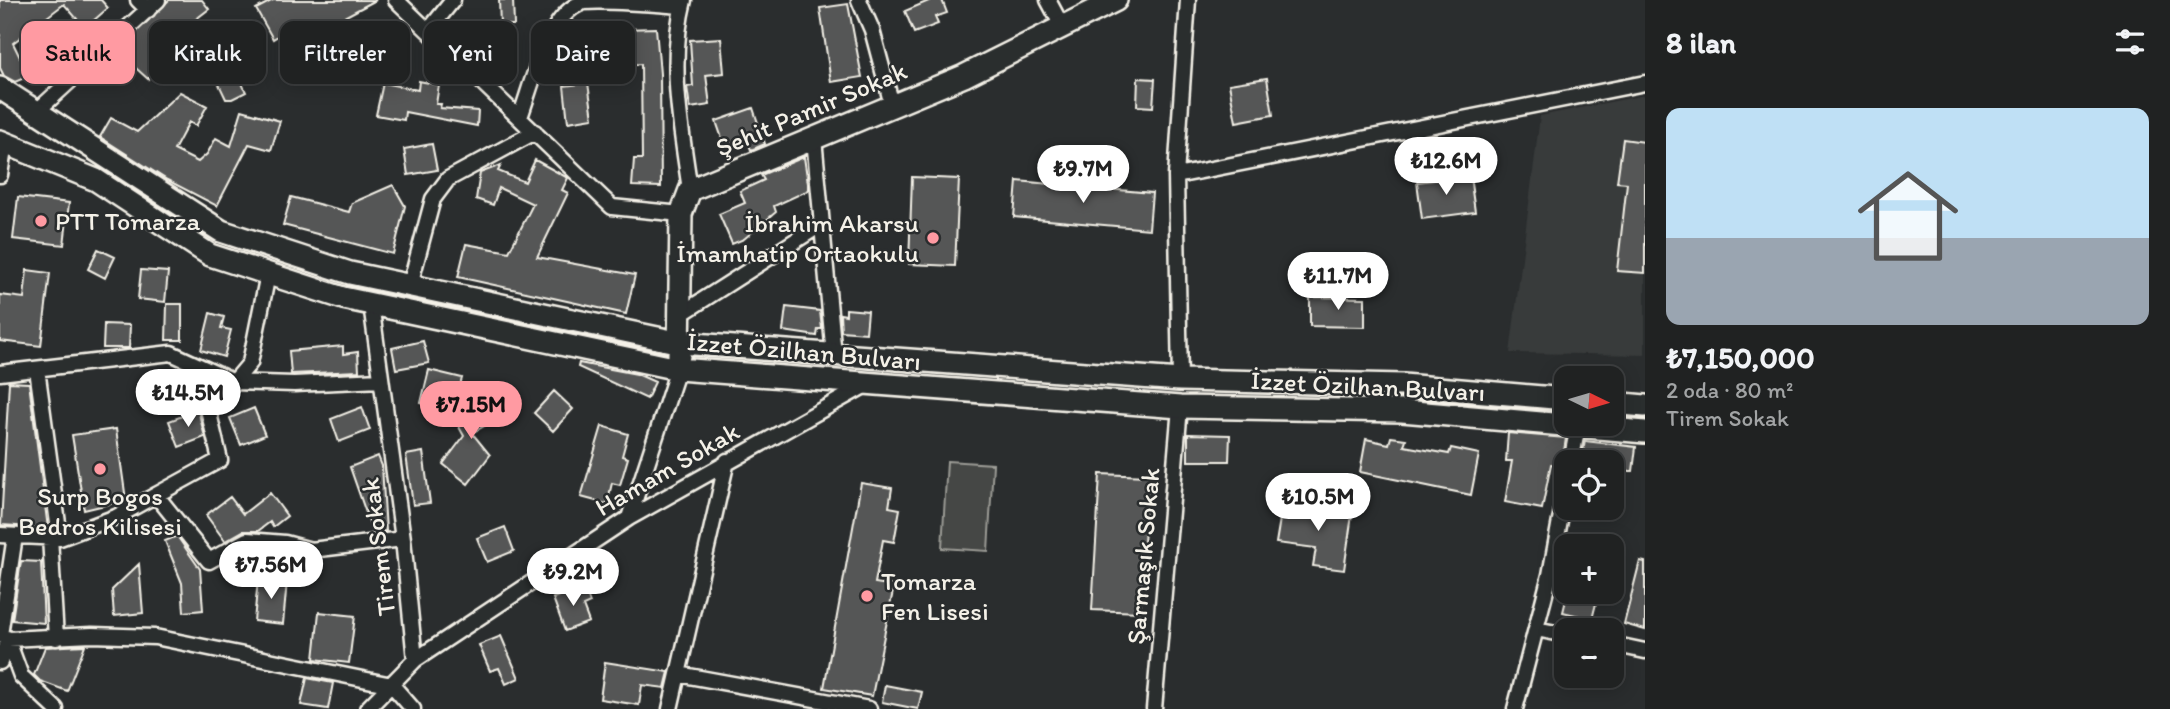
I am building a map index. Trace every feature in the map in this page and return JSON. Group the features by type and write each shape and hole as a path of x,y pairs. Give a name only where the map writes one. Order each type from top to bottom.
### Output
{"main road":[{"name":"Şehit Pamir Sokak","path":"690,190 964,76 1116,0"},
{"name":"İzzet Özilhan Bulvarı","path":"0,88 221,231 350,273 681,343 1180,380 1403,385 1554,398"},
{"name":"İzzet Özilhan Bulvarı","path":"3,142 96,180 210,255 371,304 677,369 1180,407 1402,411 1554,424"},
{"path":"677,369 681,343 681,214 690,190"},
{"path":"1180,380 1180,407"},
{"path":"1624,403 1643,404"},
{"name":"İzzet Özilhan Bulvarı","path":"1624,430 1645,432"}],"street":[{"path":"396,0 424,25"},
{"path":"436,21 453,0"},
{"path":"859,0 872,30 892,105"},
{"path":"1048,0 1063,27"},
{"path":"1180,380 1176,176 1188,0"},
{"path":"520,117 554,28 574,6 592,1 683,3 677,25 677,93 690,190"},
{"path":"36,113 148,4"},
{"path":"1176,176 1645,83"},
{"path":"485,84 612,207 681,214"},
{"path":"410,285 433,200 448,179 535,132"},
{"path":"814,138 834,356"},
{"path":"0,175 3,142"},
{"path":"681,314 820,225"},
{"path":"0,662 7,536 55,538 116,517 220,460 207,405 234,382 250,363 268,274"},
{"name":"Tirem Sokak","path":"371,304 403,539 415,660"},
{"path":"0,386 0,373 171,353 234,382 294,384 381,380"},
{"path":"37,369 55,538 56,638"},
{"path":"629,518 677,369"},
{"name":"Hamam Sokak","path":"367,709 415,660 629,518 866,385"},
{"name":"Şarmaşık Sokak","path":"1154,709 1180,407"},
{"path":"670,709 727,461"},
{"path":"156,495 209,561 247,540 285,542 311,550 403,539"},
{"path":"1515,709 1559,520"},
{"path":"1536,628 1554,632"},
{"path":"3,636 155,637 392,685 413,709"},
{"path":"3,636 21,676 56,709"},
{"path":"1624,648 1645,652"},
{"path":"678,674 869,709"}],"shaded area":[{"path":"1645,95 1645,355 1510,353 1540,116"},
{"path":"947,461 993,464 988,551 942,548"}],"building":[{"path":"0,0 101,0 108,8 93,21 79,21 64,4 42,21 21,21 21,37 13,43 21,60 21,79 15,82 4,76 0,68"},
{"path":"169,0 202,0 209,9 194,21 149,21 148,79 135,67 135,33"},
{"path":"273,0 376,0 337,21 280,21 280,35 273,39 266,21 263,21 256,9"},
{"path":"499,0 513,0 514,21 500,21"},
{"path":"931,0 942,0 947,13 935,17 938,24 914,33 905,11"},
{"path":"848,4 862,77 831,82 820,8"},
{"path":"656,28 660,74 661,187 632,186 634,159 642,159 641,64 635,64 635,29"},
{"path":"721,38 724,73 706,75 710,105 690,108 687,87 693,86 690,40"},
{"path":"1138,78 1155,79 1153,107 1137,106"},
{"path":"1267,78 1273,115 1236,122 1229,84"},
{"path":"419,81 439,85 436,104 441,104 440,108 478,111 477,126 405,112 404,120 376,115 383,84 418,90"},
{"path":"219,84 242,84 246,92 226,99"},
{"path":"588,84 593,118 568,122 564,86"},
{"path":"180,92 207,106 196,126 189,122 174,150 198,162 207,154 216,138 231,146 242,110 280,121 271,150 249,144 217,206 167,180 100,137 111,118 137,132"},
{"path":"753,108 765,144 751,150 748,142 726,150 716,121"},
{"path":"1623,139 1645,142 1645,273 1617,271 1627,183 1617,182"},
{"path":"432,144 437,170 408,175 404,149"},
{"path":"804,157 809,190 774,206 776,212 744,239 732,244 719,214 745,203 740,191 764,180 761,175"},
{"path":"535,160 568,178 562,190 568,193 537,257 635,275 626,314 458,277 466,244 509,252 533,204 499,188 493,205 476,199 480,173 501,165 498,171 525,182"},
{"path":"1470,176 1475,212 1422,219 1417,182"},
{"name":"İbrahim Akarsu İmamhatip Ortaokulu","path":"912,177 959,179 955,266 909,264"},
{"path":"1017,181 1152,193 1149,229 1014,217"},
{"path":"393,185 405,206 393,254 283,225 291,197 349,212 352,203"},
{"path":"18,197 69,203 64,245 13,239"},
{"path":"98,249 115,257 105,278 88,269"},
{"path":"27,270 50,273 41,346 0,341 0,295 24,298"},
{"path":"141,270 168,272 165,302 138,299"},
{"path":"1310,297 1365,298 1365,327 1310,326"},
{"path":"167,304 182,304 182,340 166,340"},
{"path":"786,307 820,311 822,329 818,329 817,336 783,331"},
{"path":"846,309 868,311 866,333 841,331 840,314 846,315"},
{"path":"210,313 224,317 221,328 231,330 224,357 201,350"},
{"path":"104,324 130,325 129,348 103,348"},
{"path":"423,341 429,363 396,369 392,348"},
{"path":"343,346 343,354 358,352 359,371 291,374 289,351"},
{"path":"579,363 637,374 655,382 647,399 578,367"},
{"path":"429,370 462,378 453,411 421,403"},
{"path":"9,382 29,383 48,528 1,525"},
{"path":"554,391 573,409 553,431 534,413"},
{"path":"490,398 500,417 472,433 490,455 468,484 443,464 464,436 454,418"},
{"path":"362,407 370,430 339,442 331,419"},
{"path":"254,408 265,435 241,445 230,418"},
{"path":"198,410 205,437 179,447 169,421"},
{"path":"602,426 628,434 622,456 628,458 620,485 612,483 607,504 581,497"},
{"name":"Surp Bogos Bedros Kilisesi","path":"116,429 126,500 84,510 72,435"},
{"path":"1508,433 1566,438 1564,450 1554,450 1554,464 1551,464 1542,509 1505,502 1512,461 1506,461"},
{"path":"1188,434 1230,435 1229,461 1188,461"},
{"path":"1391,437 1406,439 1404,446 1449,454 1451,448 1479,454 1471,495 1360,472 1366,439 1389,444"},
{"path":"1585,441 1636,447 1633,471 1625,471 1624,477 1624,450 1583,450"},
{"path":"423,452 430,503 413,505 406,455"},
{"path":"378,456 382,466 386,531 373,533 350,467"},
{"path":"1100,474 1148,476 1140,612 1092,610"},
{"name":"Tomarza Fen Lisesi","path":"861,483 892,488 889,507 900,509 894,542 883,540 875,583 894,586 872,696 824,688"},
{"path":"270,493 287,516 273,527 270,522 258,531 243,531 225,541 206,515 230,497 243,514"},
{"path":"1323,504 1353,508 1344,570 1313,566 1316,548 1276,543 1282,507 1321,513"},
{"path":"505,527 514,551 487,562 477,538"},
{"path":"177,536 200,569 203,610 184,612 182,583 165,541"},
{"path":"21,561 41,562 44,623 12,620"},
{"path":"1640,561 1645,562 1645,630 1624,624"},
{"path":"139,564 143,613 114,616 112,590"},
{"path":"258,579 287,581 283,624 254,621"},
{"path":"584,587 590,603 583,606 589,622 565,631 553,598"},
{"path":"1565,604 1596,604 1592,618 1563,612"},
{"path":"319,612 355,616 349,663 314,659"},
{"path":"501,636 519,678 506,684 499,668 490,671 479,645"},
{"path":"85,645 67,691 40,681 34,675 45,647"},
{"path":"605,662 669,672 665,688 642,685 639,705 600,699"},
{"path":"307,678 333,683 328,709 301,705"},
{"path":"885,685 922,692 918,709 882,702"}],"place":[{"name":"PTT Tomarza","path":"41,221"},
{"name":"İbrahim Akarsu İmamhatip Ortaokulu","path":"933,238"},
{"name":"Surp Bogos Bedros Kilisesi","path":"100,469"},
{"name":"Tomarza Fen Lisesi","path":"867,596"}]}
